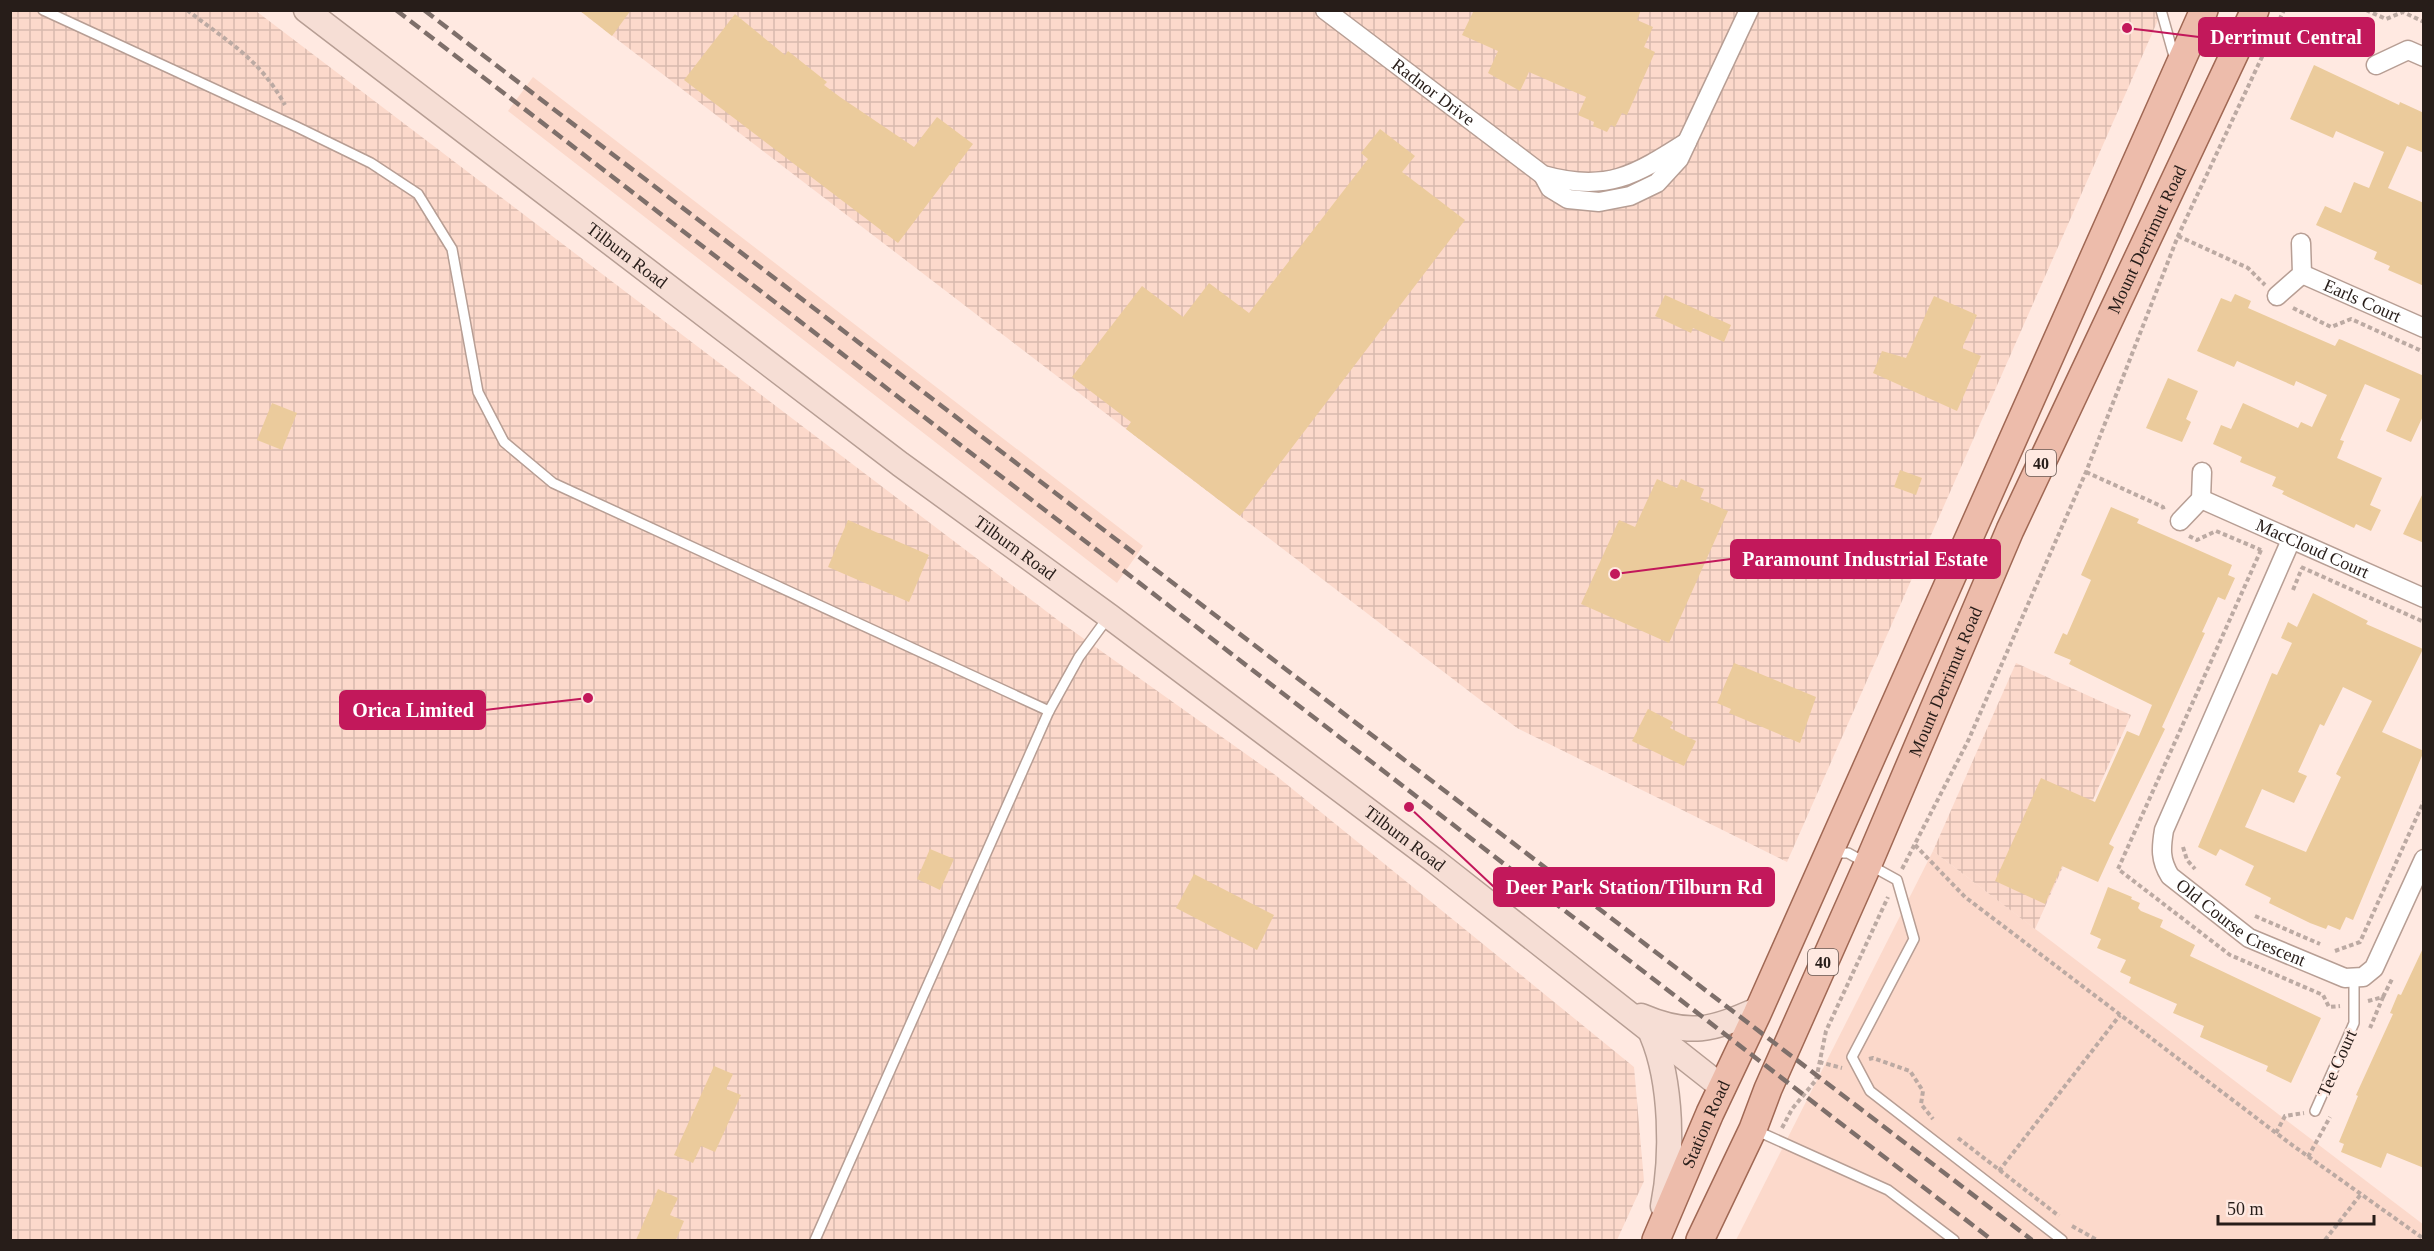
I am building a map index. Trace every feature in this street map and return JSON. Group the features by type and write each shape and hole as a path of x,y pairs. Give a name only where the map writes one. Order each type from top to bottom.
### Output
{"main road":[{"name":"Mount Derrimut Road","path":"1759,1009 2204,10"},
{"name":"Mount Derrimut Road","path":"1780,1061 1868,864 2010,530 2255,10"},
{"path":"1894,708 1926,723"},
{"name":"Station Road","path":"1656,1240 1759,1009"},
{"path":"1723,1088 1744,1092 1752,1088 1780,1061"},
{"name":"40","path":"1700,1240 1753,1129 1780,1061"},
{"path":"1723,1088 1737,1102 1753,1129"}],"street":[{"name":"Tilburn Road","path":"306,10 890,457 1109,616 1435,861 1620,1007 1652,1035 1723,1088"},
{"name":"Radnor Drive","path":"1325,10 1543,175 1550,188 1568,198 1599,202 1630,196 1657,183 1679,159 1749,10"},
{"path":"2376,65 2408,50 2424,57"},
{"name":"Earls Court","path":"2301,243 2302,274"},
{"name":"Earls Court","path":"2277,296 2302,274"},
{"name":"Earls Court","path":"2302,274 2424,328"},
{"path":"2180,521 2201,499 2202,471"},
{"name":"MacCloud Court","path":"2201,499 2424,597"},
{"name":"Old Course Crescent","path":"2291,540 2164,830 2161,848 2163,864 2170,876 2249,938 2324,971 2345,978 2354,978"},
{"path":"2354,978 2363,977 2374,968 2424,859"},
{"path":"1620,1007 1674,1029 1700,1030 1716,1028 1759,1009"},
{"path":"1652,1035 1658,1049 1669,1148 1669,1176 1656,1240"}],"lane":[{"path":"43,10 297,127 371,164 418,194 452,249 478,392 504,442 553,483 1049,711"},
{"path":"2161,10 2178,68"},
{"path":"815,1240 1049,711 1079,657 1109,616"},
{"path":"1809,899 1835,852 1848,853 1897,879 1914,939 1852,1057 1870,1091 2062,1240"},
{"name":"Tee Court","path":"2315,1111 2354,1023 2356,1003 2354,978"},
{"path":"1753,1129 1888,1190 1954,1240"}],"path":[{"path":"186,10 255,61 274,86 297,127"},
{"path":"1805,1094 1815,1080 1826,1031 1897,879 1968,741 2086,472 2178,236 2284,10"},
{"path":"2366,10 2386,19 2403,12 2424,22"},
{"path":"2178,236 2248,268 2277,296 2331,327 2351,319 2424,352"},
{"path":"2086,472 2163,507"},
{"path":"2261,550 2118,869 2230,955 2323,995 2329,1008 2384,997 2369,1030"},
{"path":"2288,600 2302,568"},
{"path":"2247,910 2256,917 2337,951 2360,942 2424,801"},
{"path":"2183,839 2182,846 2187,860 2200,874"},
{"path":"1915,844 1965,897 2308,1157 2424,1239"},
{"path":"1989,1184 2120,1015"},
{"path":"1819,1062 1840,1068 1873,1058 1910,1071 1923,1091 1921,1104 1939,1124"},
{"path":"2276,1133 2285,1116 2315,1111"},
{"path":"2308,1157 2331,1116"},
{"path":"1957,1137 2061,1218"},
{"path":"2325,1240 2361,1194"},
{"path":"2069,1225 2097,1240"}],"shaded area":[{"path":"10,11 256,11 1059,621 1274,774 1634,1067 1644,1181 1617,1240 11,1240"},
{"path":"580,11 2162,11 1787,862 1517,728"},
{"path":"533,77 1143,546 1117,583 508,111"},
{"path":"2016,663 2131,715 2035,929 1933,851"},
{"path":"1933,851 2424,1225 2423,1240 1736,1240"}],"building":[{"path":"579,10 631,10 612,36"},
{"path":"1474,10 1641,10 1637,20 1653,27 1644,47 1655,52 1627,115 1622,113 1615,127 1611,125 1607,132 1593,126 1594,122 1578,115 1586,97 1529,72 1520,91 1488,73 1498,51 1462,35"},
{"path":"735,14 785,55 788,51 827,82 824,85 840,97 914,147 937,117 973,144 898,243 684,80"},
{"path":"2314,65 2399,105 2400,102 2424,113 2424,153 2407,146 2388,188 2424,203 2424,286 2388,270 2390,266 2374,259 2377,252 2316,225 2325,206 2341,213 2354,182 2369,188 2384,152 2336,131 2333,138 2290,119"},
{"path":"1380,129 1415,156 1402,172 1465,220 1240,516 1126,429 1131,422 1072,377 1142,286 1183,317 1209,283 1249,313 1368,159 1361,153"},
{"path":"2235,294 2251,301 2248,308 2305,333 2335,346 2339,339 2342,340 2424,376 2424,414 2411,442 2386,431 2400,399 2365,384 2340,440 2344,441 2337,458 2382,478 2370,505 2381,510 2371,531 2356,524 2354,528 2282,494 2284,491 2272,486 2276,477 2240,462 2242,457 2213,444 2221,425 2231,429 2243,403 2298,428 2301,422 2312,427 2327,395 2296,381 2294,386 2237,361 2234,367 2197,351 2221,298 2231,302"},
{"path":"1665,295 1731,325 1724,342 1693,328 1691,333 1655,316"},
{"path":"1934,296 1977,315 1962,348 1981,356 1957,411 1873,373 1882,351 1906,358"},
{"path":"2168,378 2198,391 2186,419 2191,422 2182,442 2146,428"},
{"path":"272,403 297,413 282,450 257,440"},
{"path":"1900,470 1922,478 1916,495 1894,487"},
{"path":"1657,479 1677,488 1681,479 1704,489 1700,499 1728,511 1669,643 1581,604 1619,520 1635,527"},
{"path":"2424,491 2424,543 2403,534"},
{"path":"2111,507 2139,519 2137,523 2232,565 2228,575 2235,578 2225,600 2218,597 2202,632 2205,633 2162,727 2165,729 2109,844 2114,847 2098,882 2062,866 2045,904 1995,881 2041,778 2095,802 2127,731 2139,736 2152,705 2069,664 2071,660 2054,653 2063,633 2067,635 2091,580 2081,575"},
{"path":"848,520 929,555 909,602 828,567"},
{"path":"2313,593 2368,621 2366,624 2423,649 2382,732 2424,751 2353,920 2346,917 2340,930 2328,925 2326,929 2310,923 2269,903 2271,898 2245,885 2254,866 2220,849 2216,856 2198,847 2272,673 2277,675 2292,643 2281,638 2288,622 2297,627","holes":["2343,687 2372,701 2336,774 2341,777 2306,852 2245,827 2262,789 2294,803 2307,776 2298,772 2320,724 2324,726"]},
{"path":"1734,663 1816,697 1800,743 1729,713 1731,709 1717,703"},
{"path":"1648,709 1673,722 1670,728 1696,741 1684,766 1632,741"},
{"path":"930,849 954,859 940,890 917,879"},
{"path":"1194,874 1274,915 1257,950 1176,908"},
{"path":"2108,887 2132,897 2131,899 2140,903 2138,908 2141,911 2163,920 2160,927 2195,945 2190,956 2321,1018 2291,1083 2266,1071 2268,1066 2200,1037 2204,1026 2173,1013 2177,1004 2129,983 2131,977 2120,972 2126,960 2097,948 2101,939 2090,934"},
{"path":"2424,946 2424,1168 2387,1153 2381,1168 2341,1152 2344,1144 2339,1142 2358,1096 2356,1095 2393,1014 2390,1013 2398,994 2401,995"},
{"path":"714,1066 733,1074 726,1089 741,1095 715,1152 701,1146 693,1163 674,1155"},
{"path":"658,1189 678,1198 670,1215 684,1221 676,1240 636,1240"}],"railway":[{"path":"396,10 1992,1240"},
{"path":"424,10 2032,1240"}],"place":[{"name":"Derrimut Central","path":"2127,28"},
{"name":"Paramount Industrial Estate","path":"1615,574"},
{"name":"Orica Limited","path":"588,698"},
{"name":"Deer Park Station/Tilburn Rd","path":"1409,807"}]}
